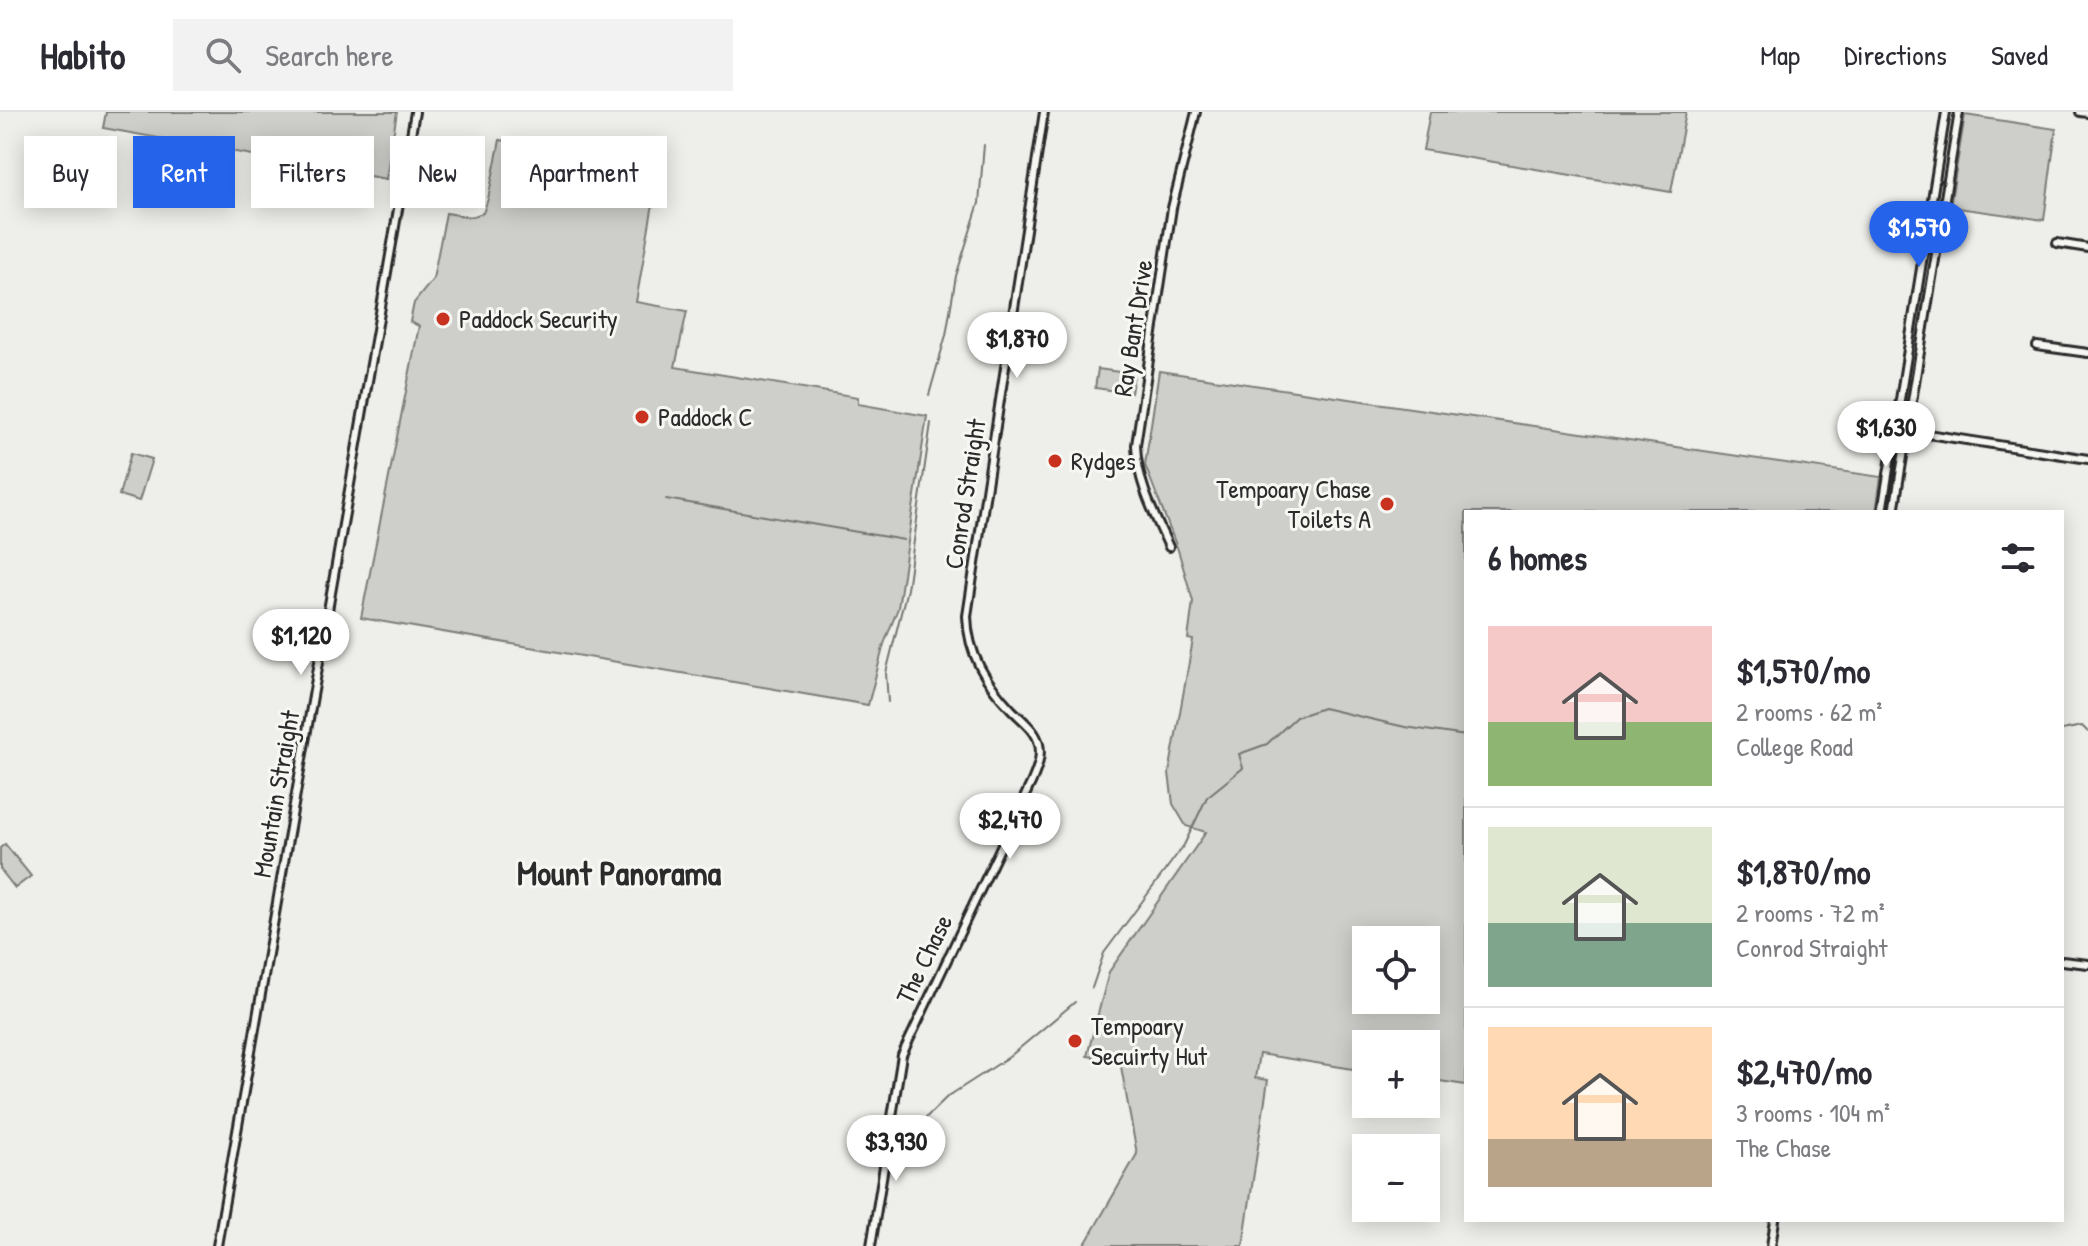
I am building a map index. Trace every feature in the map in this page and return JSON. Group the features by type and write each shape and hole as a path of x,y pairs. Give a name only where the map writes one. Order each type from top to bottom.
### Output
{"street":[{"name":"Mountain Straight","path":"217,1246 415,112"},
{"name":"Conrod Straight","path":"967,616 1044,112"},
{"name":"Ray Bant Drive","path":"1169,547 1147,498 1137,465 1136,445 1172,208 1196,112"},
{"path":"1882,510 1946,112"},
{"path":"1894,510 1959,112"},
{"path":"2080,112 2088,113"},
{"path":"2057,243 2088,248"},
{"path":"2037,346 2088,353"},
{"path":"1896,429 2088,459"},
{"path":"1885,492 1897,494"},
{"name":"The Chase","path":"871,1246 891,1115 907,1042 1032,781 1040,756 1040,745 1033,732 993,689 980,669 972,649 967,616"},
{"path":"2064,961 2088,964"},
{"path":"1771,1246 1775,1222"}],"shaded area":[{"path":"106,112 397,112 393,136 390,136 386,179 374,177 374,136 251,136 251,155 235,152 235,136 147,136 103,128"},
{"path":"1430,112 1686,112 1671,192 1423,150"},
{"path":"1965,115 2056,129 2044,220 1950,207"},
{"path":"500,140 501,208 652,208 636,302 687,311 675,367 858,397 858,404 927,416 898,608 884,644 868,705 361,618 419,326 410,322 414,303 433,279 446,213 471,217 483,213"},
{"path":"1098,369 1134,374 1131,393 1095,388"},
{"path":"1159,371 1881,477 1876,510 1464,510 1464,1085 1440,1081 1440,1030 1352,1030 1352,1069 1259,1054 1255,1078 1268,1080 1243,1246 1084,1246 1137,1154 1120,1061 1087,1056 1109,972 1206,832 1186,826 1173,804 1169,773 1193,640 1188,639 1193,601 1178,550 1145,465"},
{"path":"131,453 152,459 139,501 119,495"},
{"path":"5,844 31,876 15,888 0,869 0,848"}],"waterway":[{"path":"929,395 946,335 956,276 979,203 984,145"},
{"path":"888,702 886,673 907,589 931,423"},
{"path":"666,499 904,540"},
{"path":"1092,988 1104,953 1184,845 1207,797 1243,768 1239,754 1267,744 1296,717 1323,708 1405,727 1464,736"},
{"path":"2064,730 2082,726 2088,732"},
{"path":"906,1137 947,1097 1009,1057 1075,1002"}],"place":[{"name":"Paddock Security","path":"443,319"},
{"name":"Paddock C","path":"642,417"},
{"name":"Rydges","path":"1055,461"},
{"name":"Tempoary Chase Toilets A","path":"1387,504"},
{"name":"Tempoary Secuirty Hut","path":"1075,1041"}],"district":[{"name":"Mount Panorama","path":"619,873"}]}
